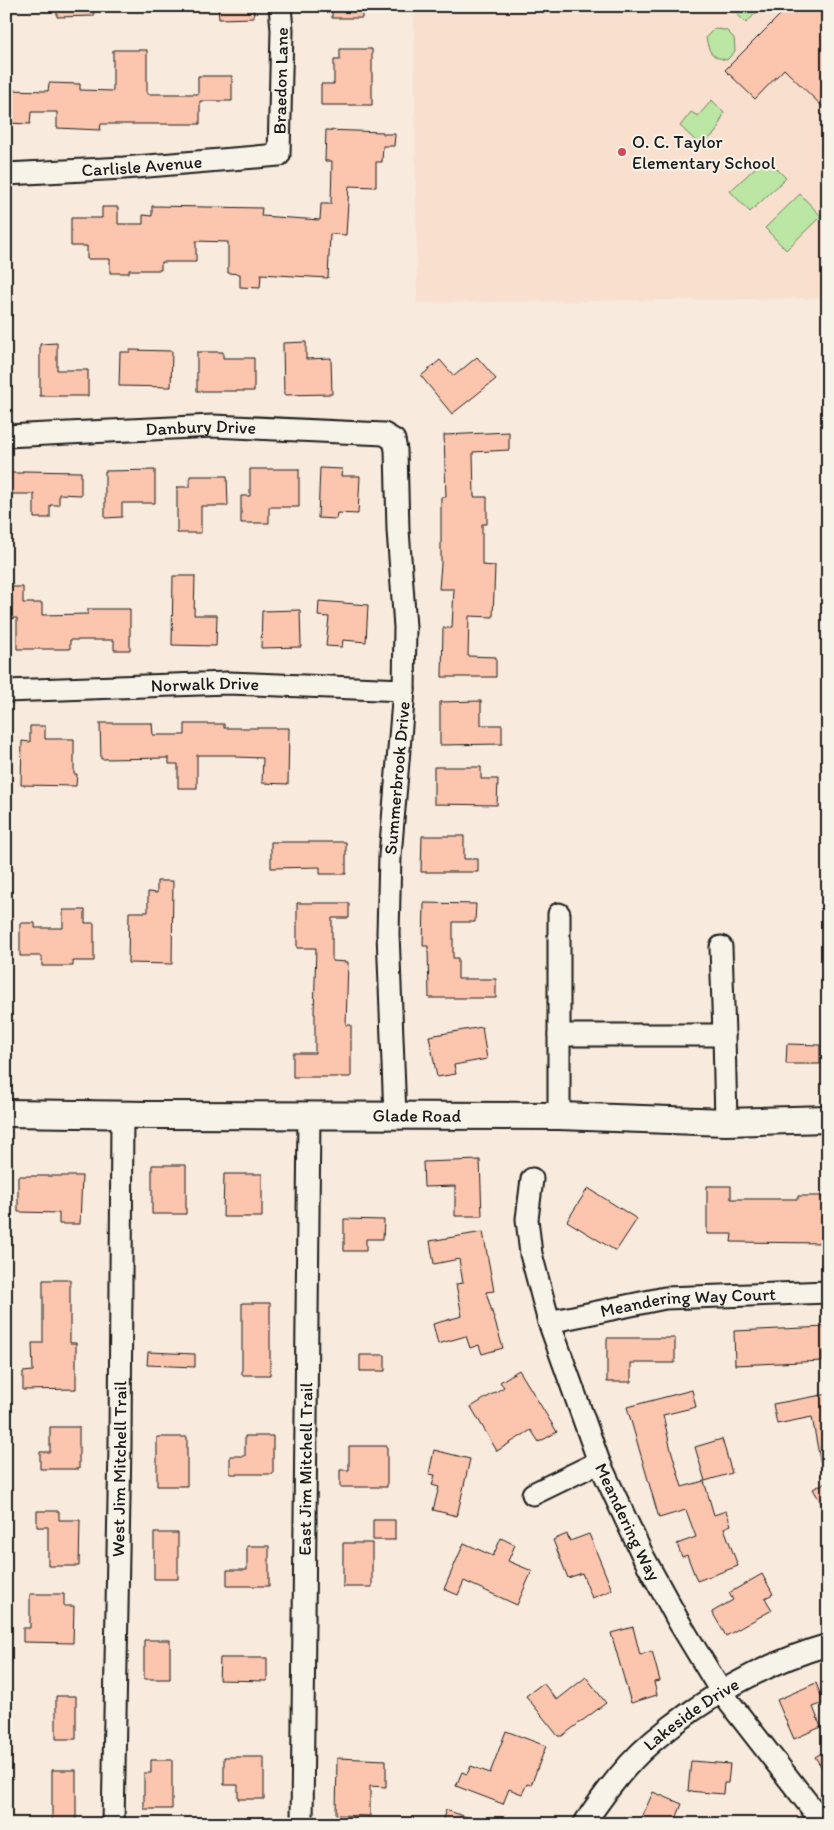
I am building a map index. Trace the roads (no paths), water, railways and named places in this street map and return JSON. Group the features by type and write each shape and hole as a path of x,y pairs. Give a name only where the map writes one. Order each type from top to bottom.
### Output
{"main road":[{"name":"Glade Road","path":"6,1113 559,1116 726,1122 828,1119"}],"street":[{"name":"Braedon Lane","path":"278,155 282,30 280,6"},
{"name":"Carlisle Avenue","path":"6,174 124,168 278,155"},
{"name":"Danbury Drive","path":"6,436 213,426 384,434 394,440"},
{"name":"Summerbrook Drive","path":"394,440 405,627 404,690 390,856 388,933 394,1116"},
{"name":"Norwalk Drive","path":"6,691 228,683 404,690"},
{"path":"559,914 559,1116"},
{"path":"721,947 726,1122"},
{"path":"559,1035 724,1035"},
{"name":"West Jim Mitchell Trail","path":"113,1824 120,1444 122,1114"},
{"name":"East Jim Mitchell Trail","path":"302,1824 309,1115"},
{"name":"Meandering Way","path":"532,1179 527,1219 530,1254 549,1322 600,1462 643,1556 678,1622 722,1693 824,1824"},
{"name":"Meandering Way Court","path":"549,1322 665,1298 828,1292"},
{"path":"533,1494 600,1462"},
{"name":"Lakeside Drive","path":"584,1824 624,1770 651,1742 686,1715 748,1677 805,1652 828,1645"}],"place":[{"name":"O. C. Taylor Elementary School","path":"622,152"}]}
